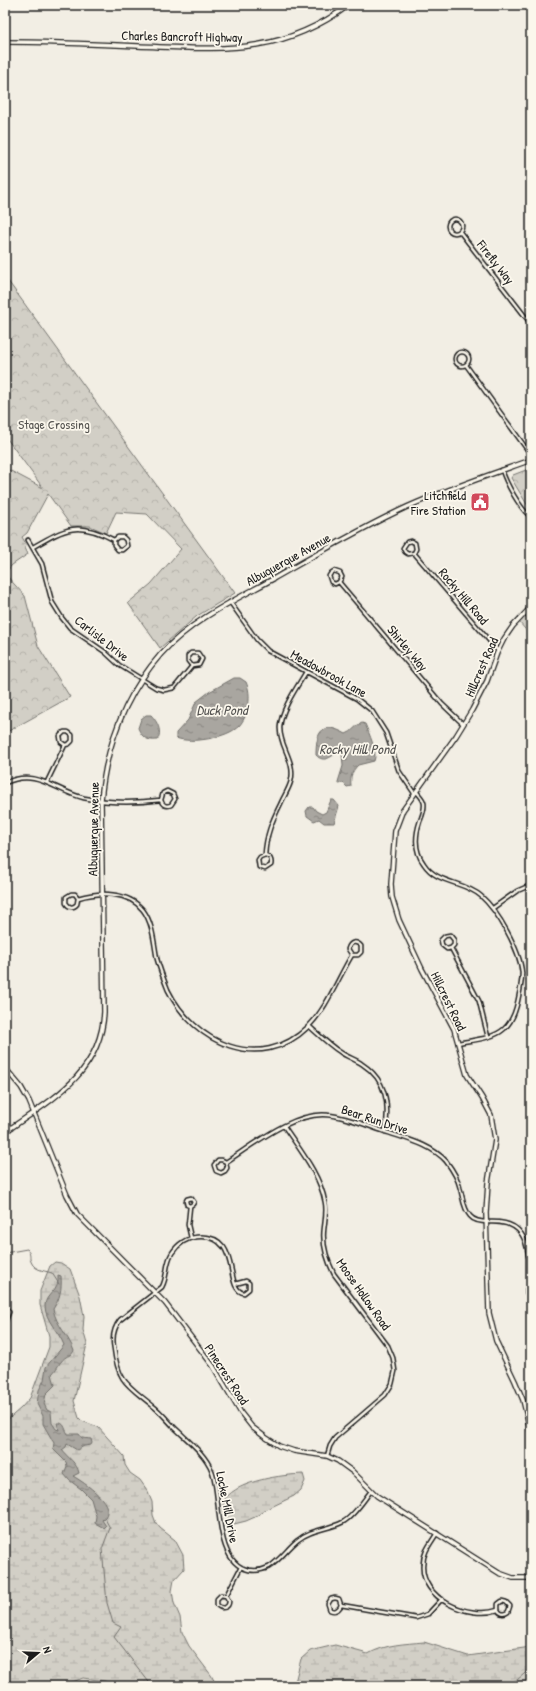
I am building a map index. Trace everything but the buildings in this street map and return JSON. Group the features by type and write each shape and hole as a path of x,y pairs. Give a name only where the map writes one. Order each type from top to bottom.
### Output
{"street":[{"name":"Charles Bancroft Highway","path":"5,42 211,48 247,47 282,39 308,30 330,19 349,5"},
{"name":"Firefly Way","path":"460,232 463,225 461,221 457,218 450,220 448,224 450,231 460,232 531,324"},
{"path":"462,352 467,354 469,360 466,365 460,366 456,363 455,357 458,353 462,352"},
{"path":"466,365 531,455"},
{"name":"Albuquerque Avenue","path":"5,1132 66,1087 80,1074 93,1055 99,1041 104,1012 101,800 103,777 110,747 125,708 142,679 161,654 181,634 194,624 230,602 370,526 407,507 475,479 531,460"},
{"path":"502,470 506,480 523,508 531,517"},
{"path":"33,547 56,534 74,529 86,528 94,530 114,540"},
{"path":"118,537 122,537 126,540 126,546 122,550 118,550 114,545 114,540 118,537"},
{"name":"Carlisle Drive","path":"28,540 42,564 52,602 66,623 75,632 105,652 119,665 159,689 171,689 177,685 192,666"},
{"name":"Rocky Hill Road","path":"411,541 415,543 416,549 414,553 408,554 405,552 403,548 406,542 411,541"},
{"name":"Rocky Hill Road","path":"414,553 498,651"},
{"name":"Shirley Way","path":"334,571 340,573 342,577 339,582 335,584 330,581 330,573 334,571"},
{"name":"Shirley Way","path":"339,582 442,704 463,724"},
{"name":"Meadowbrook Lane","path":"230,602 262,646 277,656 357,699 372,711 386,733 399,771 422,799 424,806 418,827 416,843 424,864 437,876 473,890 493,908 517,952 522,977 517,1006 511,1021 500,1032 458,1043"},
{"name":"Hillcrest Road","path":"531,607 510,630 498,651 487,682 463,724 450,745 403,810 395,831 391,868 392,897 406,935 454,1029 464,1068 488,1109 494,1131 493,1157 488,1191 486,1222 488,1305 490,1323 496,1341 521,1394 531,1432"},
{"path":"191,653 198,653 201,657 201,661 199,665 192,666 188,661 188,656 191,653"},
{"path":"265,855 268,830 290,786 292,774 290,762 280,732 282,719 306,672"},
{"path":"47,782 64,745 69,744 72,741 72,735 68,732 64,732 60,736 60,740 64,745"},
{"path":"5,783 29,778 47,782 75,795 101,800 145,802 160,800"},
{"path":"165,792 169,792 174,796 173,803 169,805 163,804 160,800 161,795 165,792"},
{"path":"265,855 269,857 271,861 269,867 265,869 259,867 257,863 259,858 265,855"},
{"path":"493,908 517,890 531,885"},
{"path":"78,898 78,902 74,907 66,904 65,899 69,894 73,894 78,898 102,894 115,895 128,898 143,910 149,921 159,965 169,991 183,1014 198,1029 209,1037 232,1047 261,1049 286,1042 296,1037 309,1026 322,1009 352,955"},
{"path":"450,935 454,940 454,945 451,948 447,949 442,945 441,940 445,936 450,935"},
{"path":"354,942 358,943 362,948 361,952 358,955 352,955 348,949 350,945 354,942"},
{"path":"451,948 479,1001 488,1036"},
{"path":"309,1026 338,1051 365,1066 377,1078 387,1101 388,1114 385,1132"},
{"name":"Pinecrest Road","path":"5,1068 21,1087 34,1111 73,1208 82,1219 156,1293 213,1366 241,1413 252,1427 268,1440 287,1449 327,1456 345,1465 371,1491 500,1573 513,1578 531,1578"},
{"name":"Bear Run Drive","path":"226,1162 284,1126 305,1116 327,1115 338,1117 422,1144 439,1155 456,1176 460,1185 466,1212 472,1218 486,1222"},
{"name":"Moose Hollow Road","path":"284,1126 322,1188 326,1211 323,1239 329,1264 334,1274 388,1346 394,1364 392,1384 385,1395 335,1438 330,1446 327,1456"},
{"name":"Bear Run Drive","path":"220,1160 226,1162 227,1168 225,1171 219,1173 214,1167 216,1161 220,1160"},
{"path":"190,1206 188,1225 192,1238"},
{"path":"486,1222 509,1223 516,1226 522,1232 526,1244 531,1277"},
{"path":"156,1293 164,1284 166,1265 171,1255 179,1245 192,1238 208,1238 217,1241 224,1247 229,1256 232,1276 235,1284 239,1291 242,1293 249,1289 249,1283 246,1281 235,1284"},
{"path":"531,1286 527,1289 527,1293 531,1299"},
{"name":"Locke Mill Drive","path":"156,1293 120,1320 116,1326 113,1341 117,1368 121,1377 131,1389 156,1409 207,1462 214,1480 226,1550 231,1560 241,1567"},
{"path":"5,1306 9,1312 5,1322"},
{"path":"226,1596 241,1567 251,1570 269,1567 304,1536 346,1520 371,1491"},
{"path":"437,1533 425,1552 422,1566 424,1578 435,1594 442,1599 470,1612 485,1613 498,1610"},
{"path":"222,1595 226,1596 229,1601 228,1605 225,1608 221,1608 216,1603 217,1599 222,1595"},
{"path":"337,1598 340,1601 341,1606 337,1610 332,1611 329,1608 328,1602 331,1599 337,1598"},
{"path":"341,1606 416,1618 428,1614 442,1599"},
{"path":"502,1602 506,1602 510,1606 506,1613 502,1614 498,1610 498,1606 502,1602"}],"green space":[{"name":"Stage Crossing","path":"5,277 235,593 197,616 160,648 128,603 151,584 181,549 147,514 116,512 106,533 90,526 71,526 48,494 27,533 22,537 26,544 25,548 28,554 12,565 5,573 5,468 43,488 5,436"},
{"path":"531,468 531,511 511,478 513,475"},
{"path":"5,574 25,596 38,646 70,697 5,733"},
{"path":"531,609 531,636 519,622"},
{"path":"55,1262 61,1263 70,1269 80,1296 84,1316 83,1330 87,1344 74,1401 79,1418 82,1421 98,1427 124,1456 125,1465 130,1473 140,1480 147,1490 152,1502 153,1515 156,1523 175,1540 183,1555 184,1569 174,1580 172,1591 174,1603 180,1617 182,1632 189,1646 211,1675 217,1686 112,1686 105,1681 83,1678 62,1686 5,1686 5,1422 30,1398 49,1347 49,1336 40,1305 40,1291 50,1266"},
{"path":"303,1474 305,1481 301,1490 294,1496 265,1510 255,1517 230,1525 225,1516 223,1505 225,1499 240,1487 273,1477"},
{"path":"424,1642 468,1656 531,1647 531,1684 528,1686 294,1686 301,1659 310,1651 335,1645 368,1654 388,1646"}],"water":[{"name":"Duck Pond","path":"234,678 240,678 246,682 249,693 247,711 239,726 226,734 209,739 183,740 176,738 176,733 188,720 196,702 209,692"},
{"path":"146,715 151,715 157,723 159,737 157,740 145,738 138,728 141,719"},
{"name":"Rocky Hill Pond","path":"362,723 365,724 371,738 375,757 374,761 358,765 352,774 351,786 347,787 343,783 338,784 343,766 342,753 339,751 328,758 319,758 316,755 317,739 322,730 326,728 332,728 346,734"},
{"path":"331,800 334,800 339,806 334,823 324,823 319,819 314,821 307,816 306,811 309,807 313,807 316,811 322,814 326,812"},
{"path":"58,1275 61,1276 61,1290 59,1298 53,1309 57,1320 74,1351 71,1355 62,1360 52,1374 55,1385 46,1394 44,1404 47,1410 51,1412 52,1423 56,1429 59,1430 57,1423 62,1423 68,1434 79,1434 82,1438 91,1439 91,1445 84,1446 77,1450 67,1444 62,1450 78,1469 79,1473 73,1476 92,1489 104,1502 107,1508 107,1514 102,1520 106,1526 104,1528 95,1523 96,1516 91,1499 64,1474 67,1466 66,1462 53,1449 54,1443 43,1424 43,1416 37,1404 39,1390 44,1380 46,1367 64,1345 47,1316 45,1306 47,1298 57,1285"}],"waterway":[{"path":"5,1253 27,1249 33,1265 38,1269 52,1273 59,1284"},
{"path":"104,1517 110,1528 102,1549 107,1603 113,1623 121,1627 114,1637 152,1686"},
{"path":"503,1686 517,1680 531,1668"},
{"path":"488,1686 500,1686"}],"place":[{"name":"Litchfield Fire Station","path":"480,502"}]}
